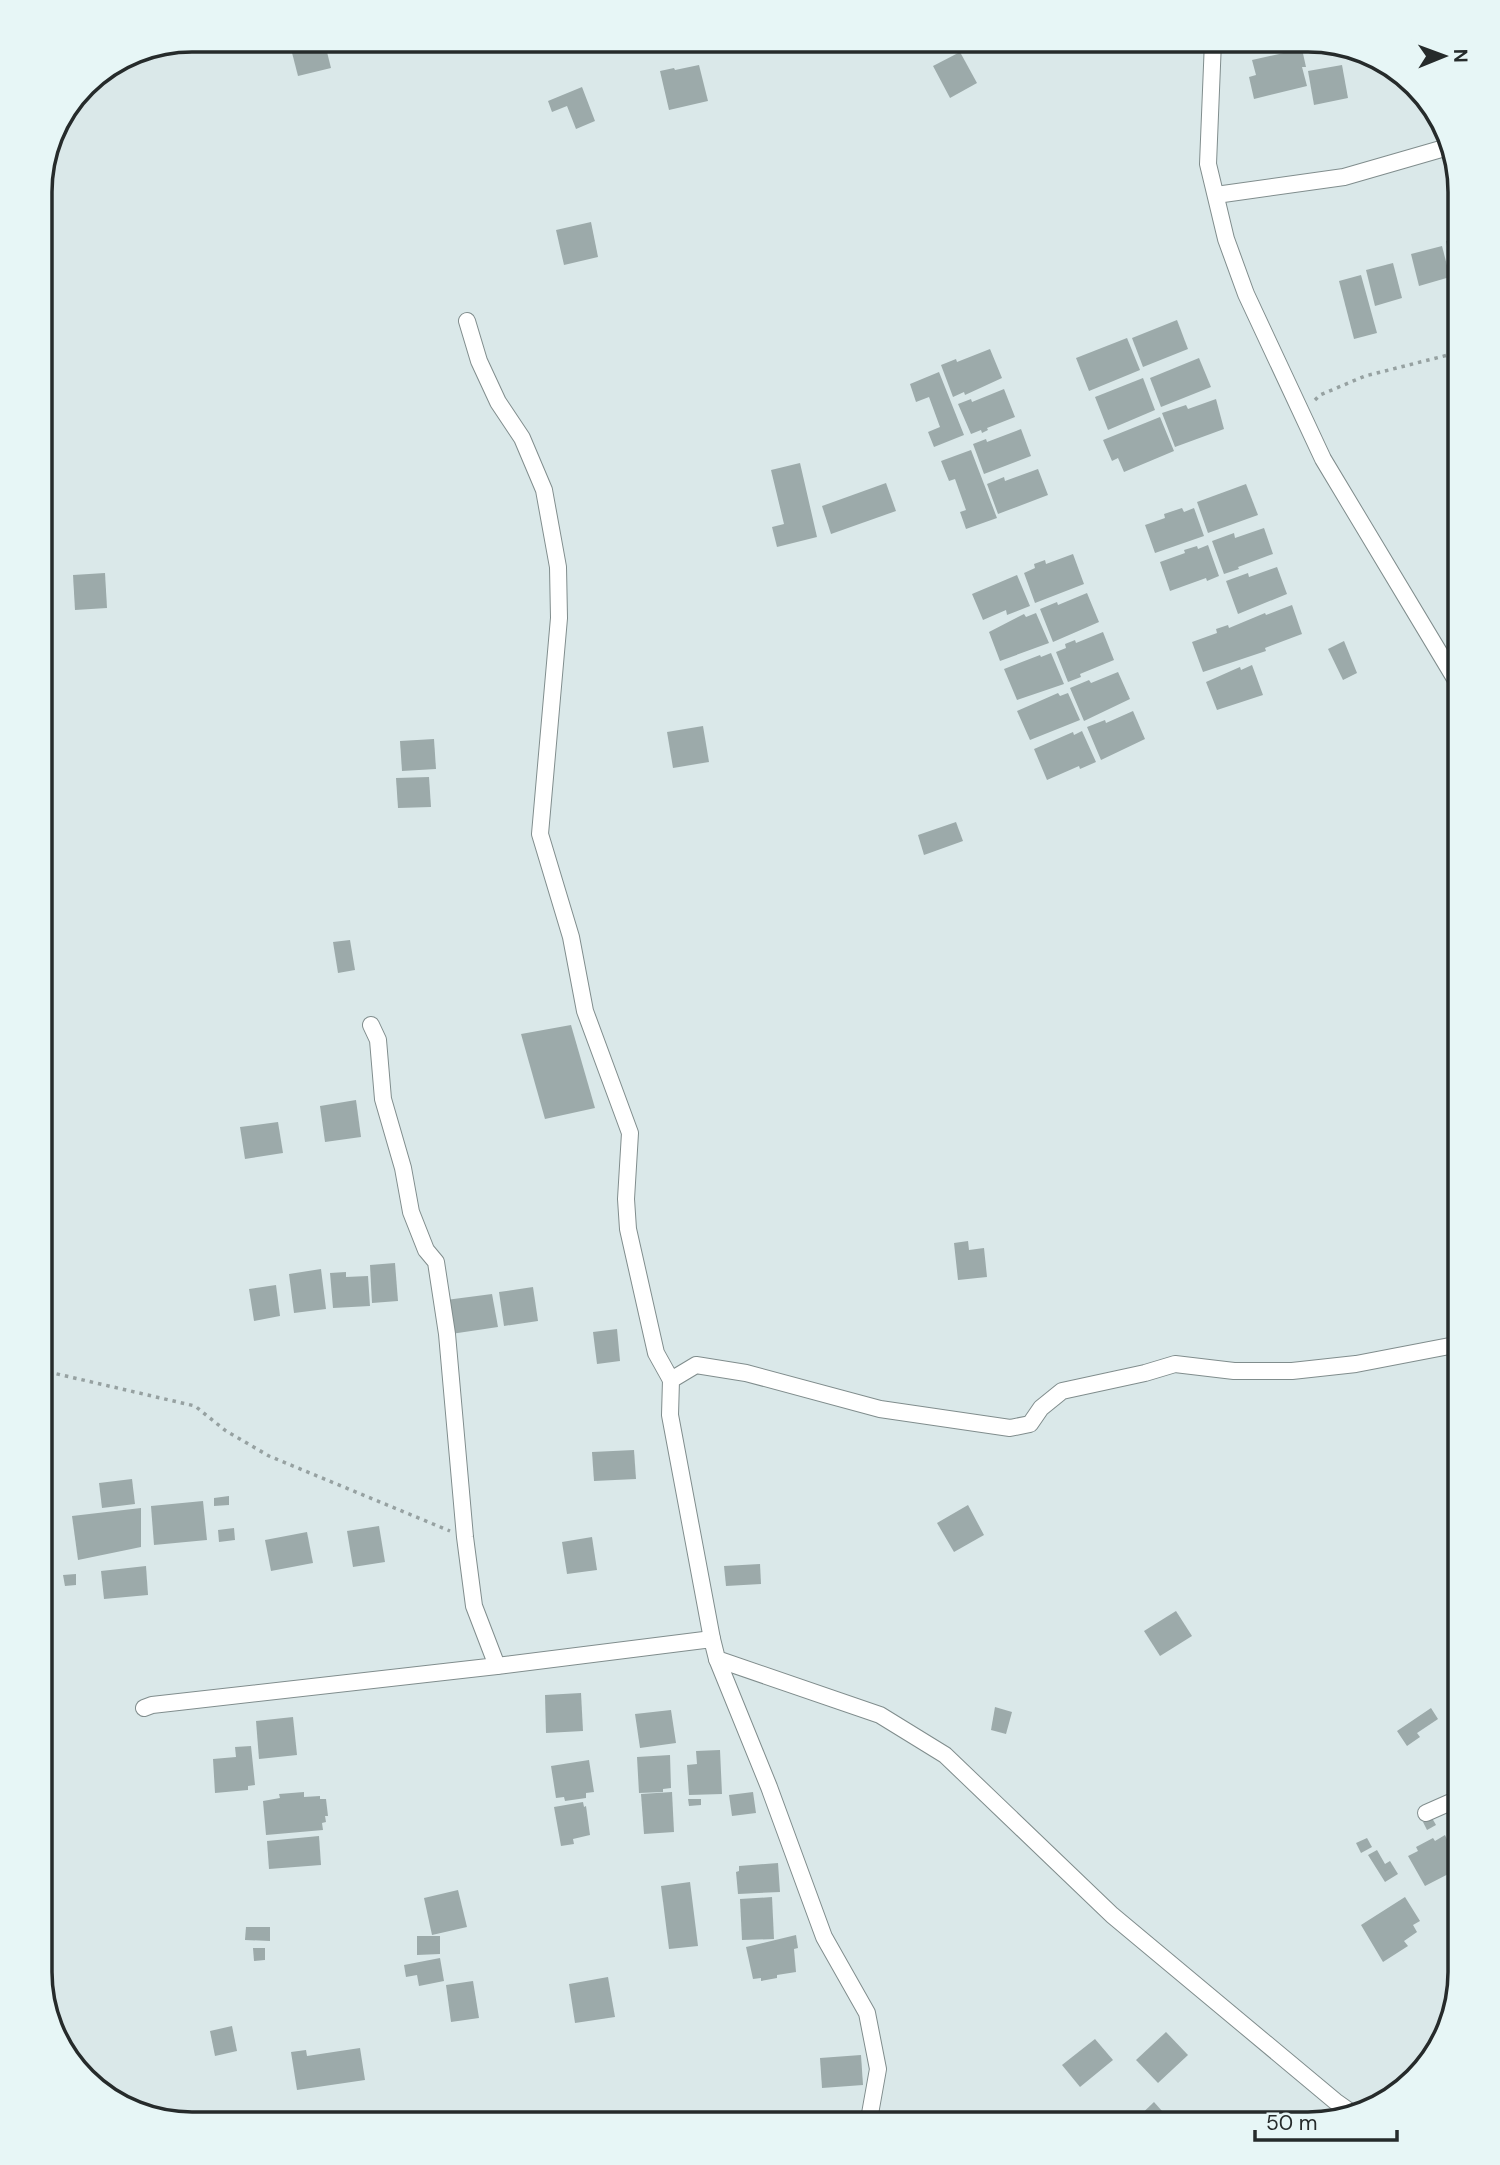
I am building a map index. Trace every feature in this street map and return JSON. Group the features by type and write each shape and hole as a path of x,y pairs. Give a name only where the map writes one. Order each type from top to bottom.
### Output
{"street":[{"path":"1213,53 1208,164 1226,239 1246,294 1324,459 1448,667"},
{"path":"1216,195 1344,177 1441,149"},
{"path":"467,321 479,361 498,402 522,438 544,490 558,567 559,618 540,834 571,937 585,1011 630,1133 626,1199 628,1229 656,1353 671,1380 670,1415 712,1639 717,1660 769,1787 824,1937 867,2013 878,2069 870,2112"},
{"path":"371,1025 378,1040 383,1099 403,1168 411,1212 426,1250 436,1262 447,1334 465,1537 474,1606 497,1666"},
{"path":"671,1380 696,1365 746,1373 880,1409 1010,1428 1030,1424 1041,1408 1062,1391 1175,1364 1234,1371 1292,1371 1356,1364 1448,1345"},
{"path":"144,1708 712,1639"},
{"path":"717,1660 880,1715 945,1755 1112,1915 1345,2108"},
{"path":"1426,1813 1448,1803"}],"path":[{"path":"1302,415 1320,395 1365,376 1448,355"},
{"path":"52,1373 195,1406 226,1431 269,1456 465,1537"}],"building":[{"path":"292,53 327,53 331,68 298,76"},
{"path":"961,53 977,83 950,98 933,66"},
{"path":"1284,53 1303,53 1306,67 1302,67 1307,86 1254,99 1249,77 1256,75 1252,60"},
{"path":"699,65 708,101 669,110 660,71"},
{"path":"1342,65 1348,98 1314,105 1308,71"},
{"path":"582,87 595,121 576,129 567,106 552,112 548,101"},
{"path":"591,222 598,257 564,265 556,230"},
{"path":"1442,246 1448,278 1419,286 1411,254"},
{"path":"1393,263 1402,298 1375,306 1366,270"},
{"path":"1361,275 1377,333 1354,339 1339,281"},
{"path":"1177,320 1188,349 1143,367 1132,338"},
{"path":"1127,338 1140,370 1089,391 1076,358"},
{"path":"990,349 1002,378 965,395 964,392 953,397 941,365 956,359 957,362"},
{"path":"1199,358 1211,387 1161,407 1150,378"},
{"path":"939,372 964,435 934,447 928,432 940,427 929,397 916,402 910,384"},
{"path":"1143,378 1155,410 1108,430 1095,397"},
{"path":"1004,389 1015,417 987,428 988,430 982,433 981,430 971,434 958,404 971,399 972,402"},
{"path":"1216,399 1224,429 1175,447 1162,413 1186,405 1188,409"},
{"path":"1160,417 1174,451 1124,472 1118,458 1112,461 1103,440"},
{"path":"1021,429 1031,456 984,474 973,444 986,439 987,442"},
{"path":"971,450 997,518 966,529 960,512 966,510 955,479 949,481 941,461"},
{"path":"800,463 817,537 777,547 772,527 784,524 771,470"},
{"path":"1038,469 1048,495 998,514 987,484 1004,477 1005,481"},
{"path":"886,483 896,511 831,534 822,506"},
{"path":"1246,484 1258,515 1208,533 1197,502"},
{"path":"1182,508 1184,512 1194,508 1204,536 1155,553 1145,525"},
{"path":"1264,528 1273,554 1224,574 1212,541 1234,533 1235,538"},
{"path":"1208,545 1219,576 1170,591 1160,562 1185,553 1184,550"},
{"path":"1073,554 1084,584 1035,603 1024,573 1035,568 1034,564 1045,560 1046,564"},
{"path":"1277,567 1287,594 1238,614 1226,581 1248,573 1249,577"},
{"path":"105,573 107,608 75,610 73,575"},
{"path":"1017,575 1030,606 1007,615 1006,610 983,620 972,594"},
{"path":"1087,593 1099,622 1053,642 1040,609"},
{"path":"1292,605 1302,634 1265,648 1266,651 1203,672 1192,642 1217,633 1216,629 1228,625 1229,628"},
{"path":"1036,613 1049,643 1000,661 989,632 1024,614 1026,617"},
{"path":"1103,632 1114,660 1068,682 1056,652 1066,648 1065,644 1075,640 1076,643"},
{"path":"1344,641 1357,673 1343,680 1328,649"},
{"path":"1051,653 1064,684 1017,700 1004,669"},
{"path":"1252,665 1263,695 1217,710 1206,682 1240,667 1241,670"},
{"path":"1118,672 1130,699 1084,721 1070,688"},
{"path":"1058,693 1060,696 1068,693 1080,720 1030,740 1017,711"},
{"path":"1133,711 1145,739 1101,760 1087,727 1105,720 1106,723"},
{"path":"703,726 709,762 673,768 667,732"},
{"path":"1082,731 1096,762 1080,769 1079,766 1047,780 1034,749 1073,732 1074,735"},
{"path":"434,739 436,769 402,771 400,741"},
{"path":"429,777 431,807 398,808 396,778"},
{"path":"956,822 963,841 924,855 918,835"},
{"path":"350,940 355,970 338,973 333,942"},
{"path":"571,1025 595,1108 545,1119 521,1034"},
{"path":"356,1100 361,1137 325,1142 320,1106"},
{"path":"278,1122 283,1153 245,1159 240,1127"},
{"path":"968,1241 969,1250 984,1248 987,1277 958,1280 954,1243"},
{"path":"395,1263 398,1301 372,1303 370,1265"},
{"path":"321,1269 326,1309 294,1313 289,1274"},
{"path":"346,1272 346,1277 368,1276 370,1306 333,1308 330,1273"},
{"path":"276,1285 280,1316 254,1321 249,1289"},
{"path":"533,1287 538,1321 504,1326 499,1292"},
{"path":"492,1294 498,1327 451,1334 446,1300"},
{"path":"617,1329 620,1361 597,1364 593,1332"},
{"path":"634,1450 636,1479 594,1481 592,1452"},
{"path":"132,1479 135,1504 102,1508 99,1483"},
{"path":"229,1496 229,1505 214,1506 214,1498"},
{"path":"203,1501 207,1540 154,1545 151,1506"},
{"path":"968,1505 984,1535 954,1552 937,1523"},
{"path":"141,1508 141,1547 78,1560 72,1516"},
{"path":"379,1526 385,1562 353,1567 347,1531"},
{"path":"234,1528 235,1540 219,1542 218,1530"},
{"path":"307,1532 313,1563 271,1571 265,1540"},
{"path":"592,1537 597,1570 567,1574 562,1542"},
{"path":"760,1564 761,1584 726,1586 724,1566"},
{"path":"146,1566 148,1595 104,1599 101,1571"},
{"path":"76,1574 76,1585 65,1586 63,1575"},
{"path":"1176,1611 1192,1636 1160,1656 1144,1631"},
{"path":"581,1693 583,1731 546,1733 545,1695"},
{"path":"995,1707 1012,1712 1006,1734 991,1730"},
{"path":"1431,1708 1438,1719 1417,1733 1420,1737 1407,1746 1397,1731"},
{"path":"671,1710 676,1743 640,1748 635,1714"},
{"path":"293,1717 297,1755 259,1759 256,1721"},
{"path":"251,1746 255,1785 248,1786 248,1790 215,1793 213,1759 236,1757 235,1747"},
{"path":"720,1750 722,1794 689,1795 687,1765 697,1764 696,1751"},
{"path":"670,1755 671,1788 663,1789 663,1792 639,1793 637,1757"},
{"path":"589,1760 594,1792 586,1793 586,1798 565,1801 564,1797 556,1798 551,1766"},
{"path":"304,1792 304,1797 320,1796 320,1799 326,1799 328,1816 325,1816 326,1822 322,1823 323,1830 266,1835 263,1801 280,1798 279,1794"},
{"path":"672,1792 674,1832 644,1834 641,1794"},
{"path":"753,1792 756,1813 732,1816 729,1795"},
{"path":"688,1799 701,1799 701,1805 689,1806"},
{"path":"583,1802 584,1807 586,1806 590,1835 573,1839 574,1844 561,1846 554,1807"},
{"path":"1432,1818 1436,1825 1427,1830 1423,1822"},
{"path":"1445,1835 1448,1842 1448,1874 1425,1886 1408,1856 1418,1851 1416,1847 1433,1838 1435,1841"},
{"path":"319,1836 321,1865 269,1869 267,1841"},
{"path":"1367,1838 1372,1847 1361,1853 1356,1843"},
{"path":"1377,1850 1385,1864 1390,1861 1398,1874 1385,1882 1368,1855"},
{"path":"778,1863 780,1892 738,1894 736,1872 739,1871 739,1866"},
{"path":"690,1882 698,1946 669,1949 661,1886"},
{"path":"458,1890 467,1927 432,1935 424,1898"},
{"path":"772,1897 774,1939 742,1940 740,1899"},
{"path":"1405,1897 1420,1921 1413,1925 1417,1932 1404,1941 1408,1946 1383,1962 1361,1925"},
{"path":"246,1927 270,1927 270,1941 245,1940"},
{"path":"796,1935 796,1972 761,1981 761,1978 753,1979 746,1947"},
{"path":"417,1936 440,1936 440,1954 417,1955"},
{"path":"253,1948 265,1948 265,1960 254,1961"},
{"path":"440,1958 444,1981 419,1986 417,1975 406,1977 404,1965"},
{"path":"608,1977 615,2017 575,2023 569,1984"},
{"path":"473,1981 479,2018 451,2022 446,1985"},
{"path":"232,2026 237,2051 215,2056 210,2031"},
{"path":"1166,2032 1188,2055 1158,2083 1136,2060"},
{"path":"1095,2039 1113,2060 1080,2087 1062,2065"},
{"path":"360,2048 365,2080 297,2090 291,2052 306,2050 307,2056"},
{"path":"861,2055 863,2085 822,2088 820,2058"},
{"path":"1154,2102 1162,2111 1161,2112 1144,2112"}]}
